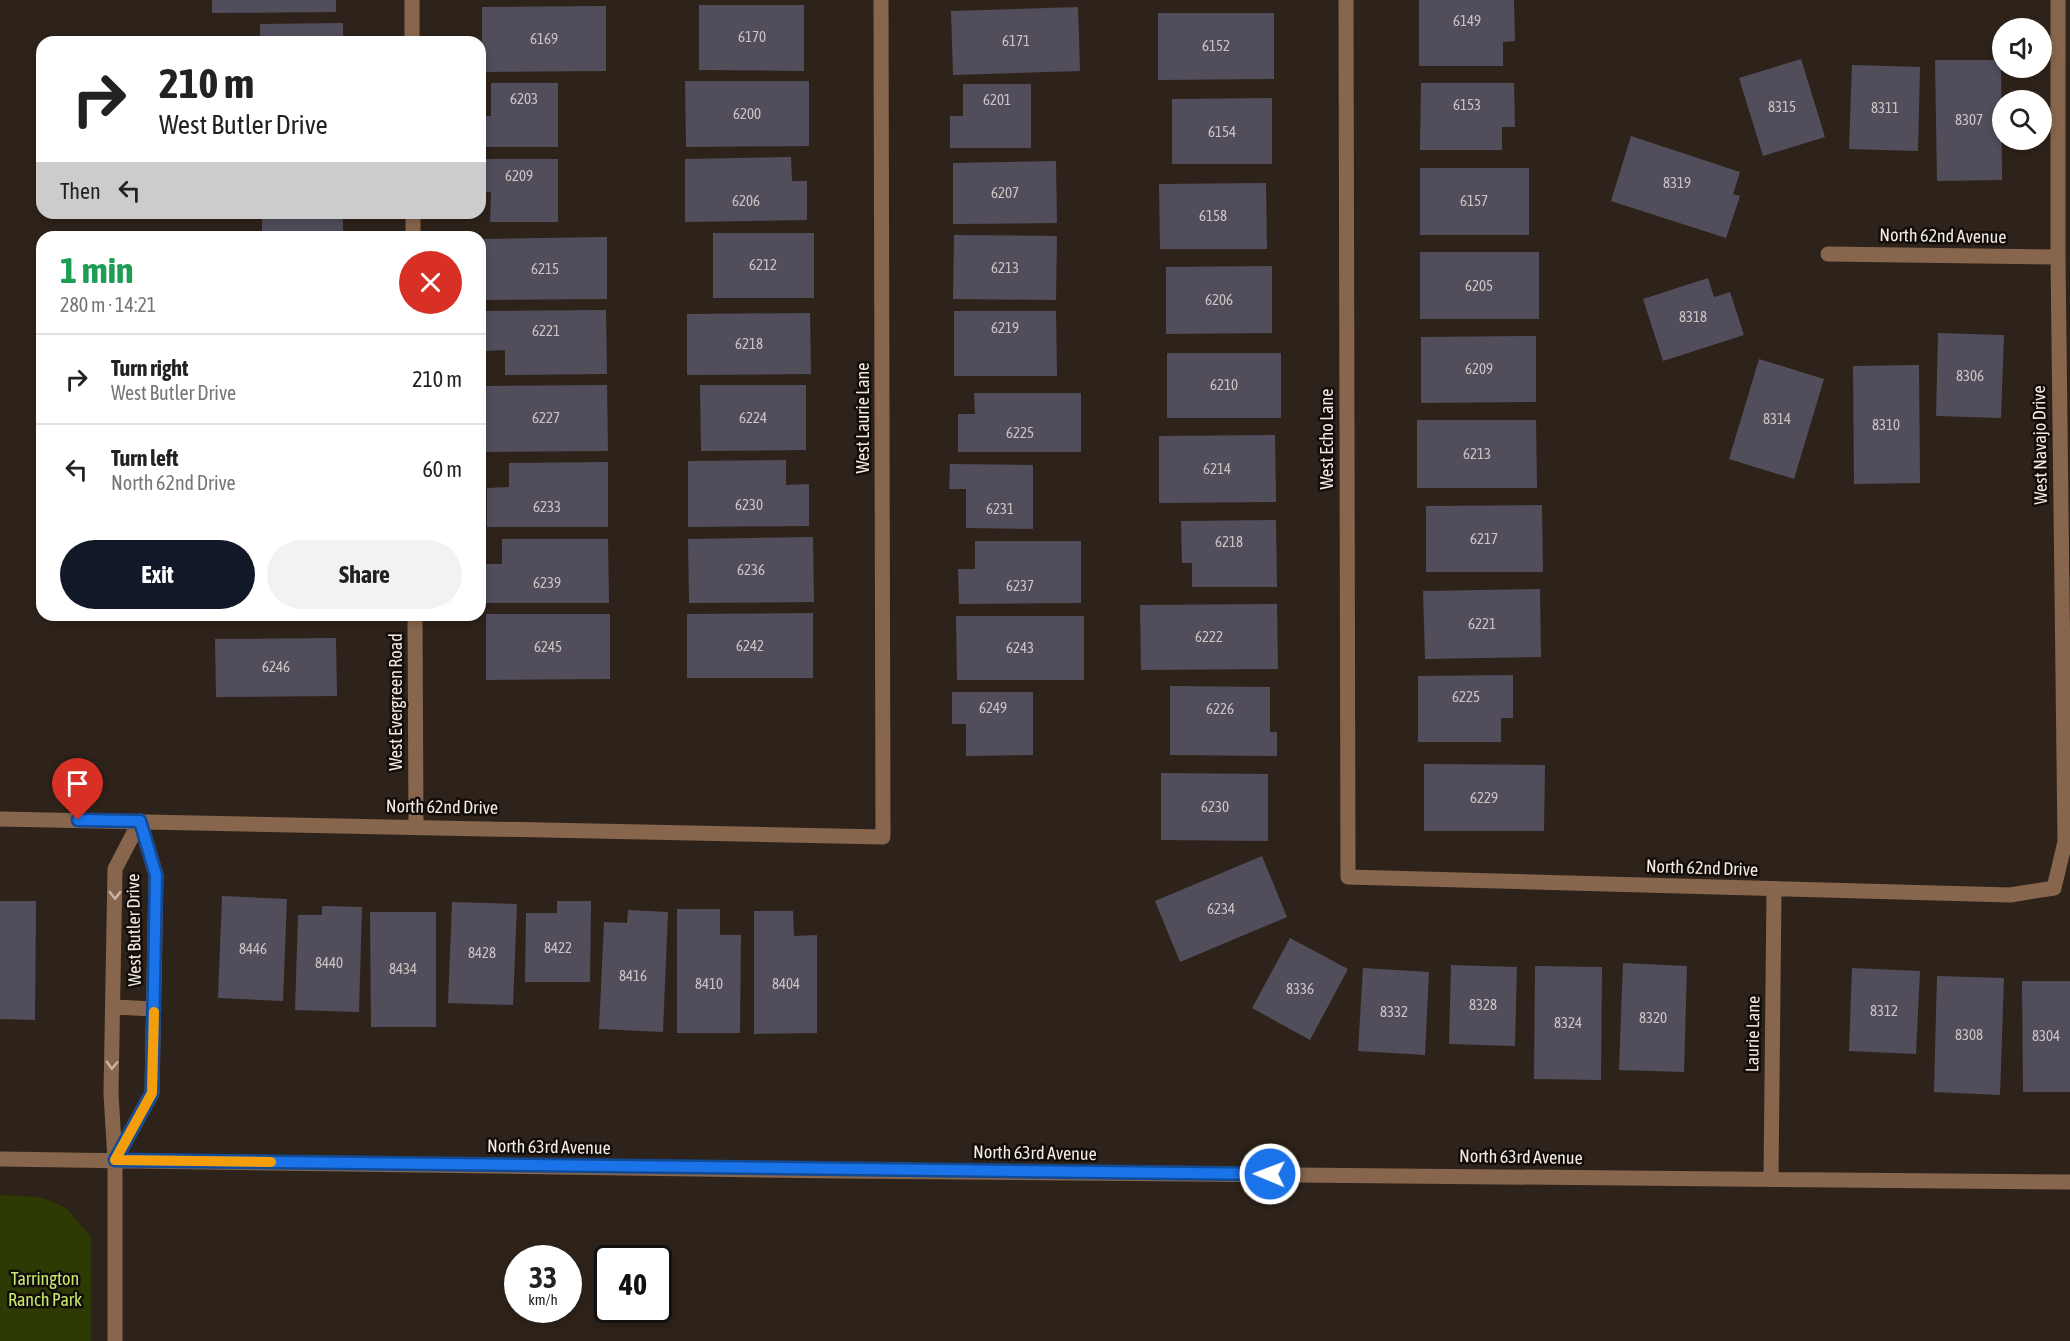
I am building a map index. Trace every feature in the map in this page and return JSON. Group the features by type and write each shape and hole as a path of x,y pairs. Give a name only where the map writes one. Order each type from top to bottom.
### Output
{"street":[{"path":"412,0 412,36"},
{"name":"West Laurie Lane","path":"881,0 883,837"},
{"name":"West Echo Lane","path":"1346,0 1348,877"},
{"name":"West Navajo Drive","path":"2054,888 2065,842 2058,257 2058,0"},
{"name":"North 62nd Avenue","path":"1828,254 2058,257"},
{"name":"West Evergreen Road","path":"415,621 416,825"},
{"name":"North 62nd Drive","path":"0,819 416,825 883,837"},
{"name":"West Butler Drive","path":"115,1341 115,1160 111,1094 115,869 140,821"},
{"name":"West Butler Drive","path":"115,1160 152,1093 156,875 140,821"},
{"name":"North 62nd Drive","path":"1348,877 2010,895 2054,888"},
{"name":"Laurie Lane","path":"1771,1179 1774,890"},
{"path":"114,1006 154,1009"},
{"name":"North 63rd Avenue","path":"0,1158 840,1171 2070,1182"}],"green space":[{"name":"Tarrington Ranch Park","path":"0,1195 38,1197 54,1202 67,1209 91,1237 91,1341 0,1341"}],"building":[{"path":"212,0 336,0 336,12 212,13"},
{"path":"1419,0 1514,0 1515,41 1503,42 1503,66 1419,66"},
{"path":"699,5 804,5 804,71 699,70"},
{"path":"606,6 606,71 486,72 486,36 482,36 482,7"},
{"path":"1078,7 1080,71 953,75 951,11"},
{"path":"1158,13 1274,13 1274,79 1158,80"},
{"path":"343,23 343,36 260,36 260,24"},
{"path":"1801,59 1825,137 1763,156 1739,78"},
{"path":"1935,60 1992,60 1992,78 2001,78 2001,90 1992,90 1992,150 2002,150 2002,180 1937,181"},
{"path":"1852,65 1920,67 1918,151 1849,149"},
{"path":"685,81 809,81 809,146 686,147"},
{"path":"491,83 558,83 558,147 486,147 486,116 491,116"},
{"path":"1421,83 1514,83 1515,127 1502,127 1502,150 1420,150"},
{"path":"963,84 1031,84 1031,148 950,148 950,116 963,116"},
{"path":"1272,98 1272,164 1172,164 1172,99"},
{"path":"1631,136 1740,172 1733,194 1740,196 1726,238 1611,201"},
{"path":"791,157 792,181 807,181 807,220 685,222 685,159"},
{"path":"486,159 558,159 558,222 490,222 491,192 486,192"},
{"path":"1056,161 1057,223 953,224 953,163"},
{"path":"1420,168 1529,168 1529,235 1420,235"},
{"path":"1266,183 1267,249 1160,249 1159,184"},
{"path":"262,219 343,219 343,231 262,231"},
{"path":"713,233 814,233 814,298 713,298"},
{"path":"954,235 1057,236 1056,300 953,299"},
{"path":"607,237 607,299 486,300 486,239"},
{"path":"1420,252 1539,252 1539,319 1420,319"},
{"path":"1272,266 1272,333 1166,334 1166,267"},
{"path":"1708,278 1714,297 1730,292 1744,335 1663,361 1643,299"},
{"path":"606,310 607,374 505,375 505,350 486,351 486,311"},
{"path":"954,311 1056,311 1057,376 954,376"},
{"path":"810,313 811,374 687,375 687,314"},
{"path":"1938,333 2004,335 2001,418 1936,416"},
{"path":"1536,336 1536,402 1421,403 1421,337"},
{"path":"1167,353 1281,353 1281,418 1167,418"},
{"path":"1759,359 1824,379 1794,479 1729,459"},
{"path":"1919,365 1920,483 1854,484 1853,366"},
{"path":"607,385 608,451 486,452 486,386"},
{"path":"700,385 806,385 806,450 701,451"},
{"path":"974,393 1081,393 1081,452 958,452 958,414 975,414"},
{"path":"1417,420 1536,420 1537,488 1417,488"},
{"path":"1275,435 1276,502 1159,503 1159,436"},
{"path":"786,460 786,485 809,484 809,526 688,527 688,461"},
{"path":"608,462 608,527 487,527 487,488 509,487 509,463"},
{"path":"950,464 1033,465 1033,529 966,528 966,489 949,489"},
{"path":"1542,505 1543,572 1426,572 1426,506"},
{"path":"1276,520 1277,587 1192,587 1192,563 1182,563 1181,521"},
{"path":"813,537 814,602 689,603 688,539"},
{"path":"502,539 608,539 609,603 486,603 486,564 502,564"},
{"path":"975,541 1081,541 1081,603 959,604 958,569 975,569"},
{"path":"1540,589 1541,657 1425,659 1423,591"},
{"path":"1277,604 1278,669 1141,670 1140,605"},
{"path":"813,613 813,678 687,678 687,614"},
{"path":"486,614 610,614 610,679 486,680"},
{"path":"956,616 1084,616 1084,680 957,680"},
{"path":"336,638 337,696 216,697 215,639"},
{"path":"1513,675 1513,718 1501,718 1501,742 1418,742 1418,676"},
{"path":"1170,686 1270,687 1270,732 1277,732 1277,756 1170,755"},
{"path":"952,692 1033,692 1033,755 966,756 966,724 952,724"},
{"path":"1424,764 1545,765 1544,831 1424,831"},
{"path":"1161,773 1268,774 1268,841 1161,840"},
{"path":"1262,856 1287,917 1180,962 1155,901"},
{"path":"222,896 287,899 283,1001 218,998"},
{"path":"0,901 36,901 35,1020 0,1019"},
{"path":"557,901 591,901 590,982 525,982 526,913 557,913"},
{"path":"452,902 517,904 513,1005 448,1003"},
{"path":"322,906 362,907 359,1012 295,1010 298,915 322,915"},
{"path":"677,909 720,909 720,935 741,935 740,1033 677,1033"},
{"path":"628,910 668,912 663,1032 599,1029 604,922 627,923"},
{"path":"754,911 793,911 794,936 817,935 817,1033 754,1034"},
{"path":"370,912 436,912 436,1027 371,1027"},
{"path":"1290,938 1348,969 1310,1040 1252,1008"},
{"path":"1623,963 1687,966 1684,1072 1619,1070"},
{"path":"1451,965 1517,967 1515,1046 1449,1044"},
{"path":"1535,966 1602,967 1601,1080 1534,1079"},
{"path":"1363,968 1429,972 1425,1055 1358,1051"},
{"path":"1852,968 1920,971 1916,1054 1849,1051"},
{"path":"1937,976 2004,978 2000,1095 1934,1092"},
{"path":"2022,981 2070,981 2070,1092 2023,1092"}],"slow traffic":[{"path":"154,1012 152,1093 115,1160 271,1162"}],"route":[{"path":"78,820 140,821 156,875 152,1093 115,1160 840,1171 1270,1174"}]}
